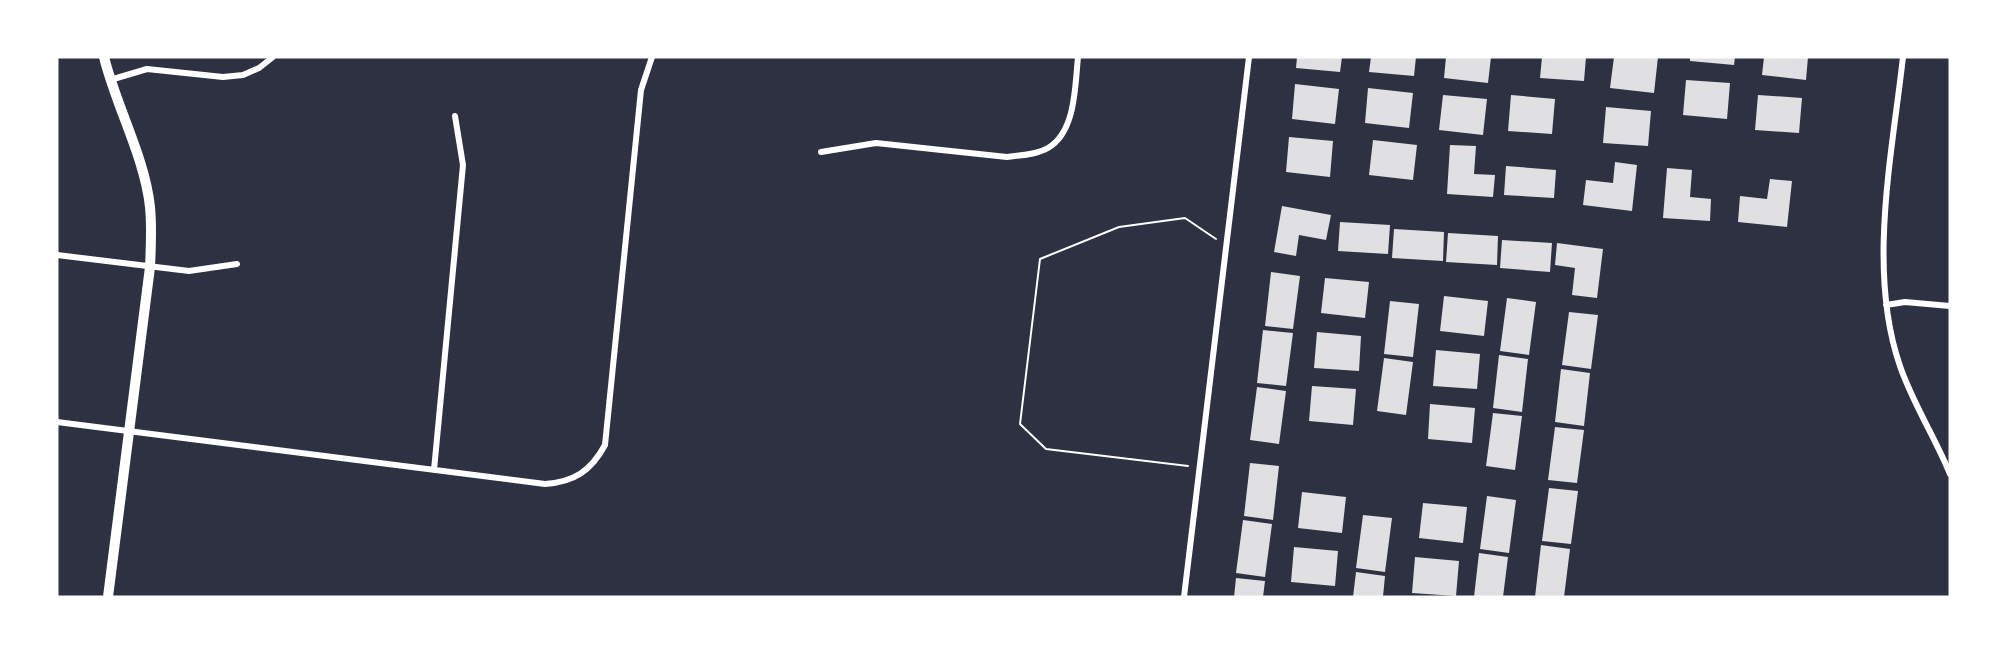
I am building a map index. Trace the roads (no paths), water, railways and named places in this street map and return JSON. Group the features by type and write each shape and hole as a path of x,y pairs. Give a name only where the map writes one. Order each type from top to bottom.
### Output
{"street":[{"path":"104,57 141,169 150,205 150,267 108,597"},
{"path":"110,80 147,69 223,77 243,75 259,68 273,57"},
{"path":"57,422 545,484 563,483 582,475 596,461 605,445 641,90 652,57"},
{"path":"820,152 876,143 1006,157 1049,148 1063,131 1072,110 1078,57"},
{"path":"1184,597 1249,57"},
{"path":"1903,57 1886,216 1883,261 1886,305 1900,366 1925,426 1950,474"},
{"path":"434,470 463,165 455,116"},
{"path":"57,255 189,271 237,264"},
{"path":"1886,305 1905,302 1950,306"}]}
